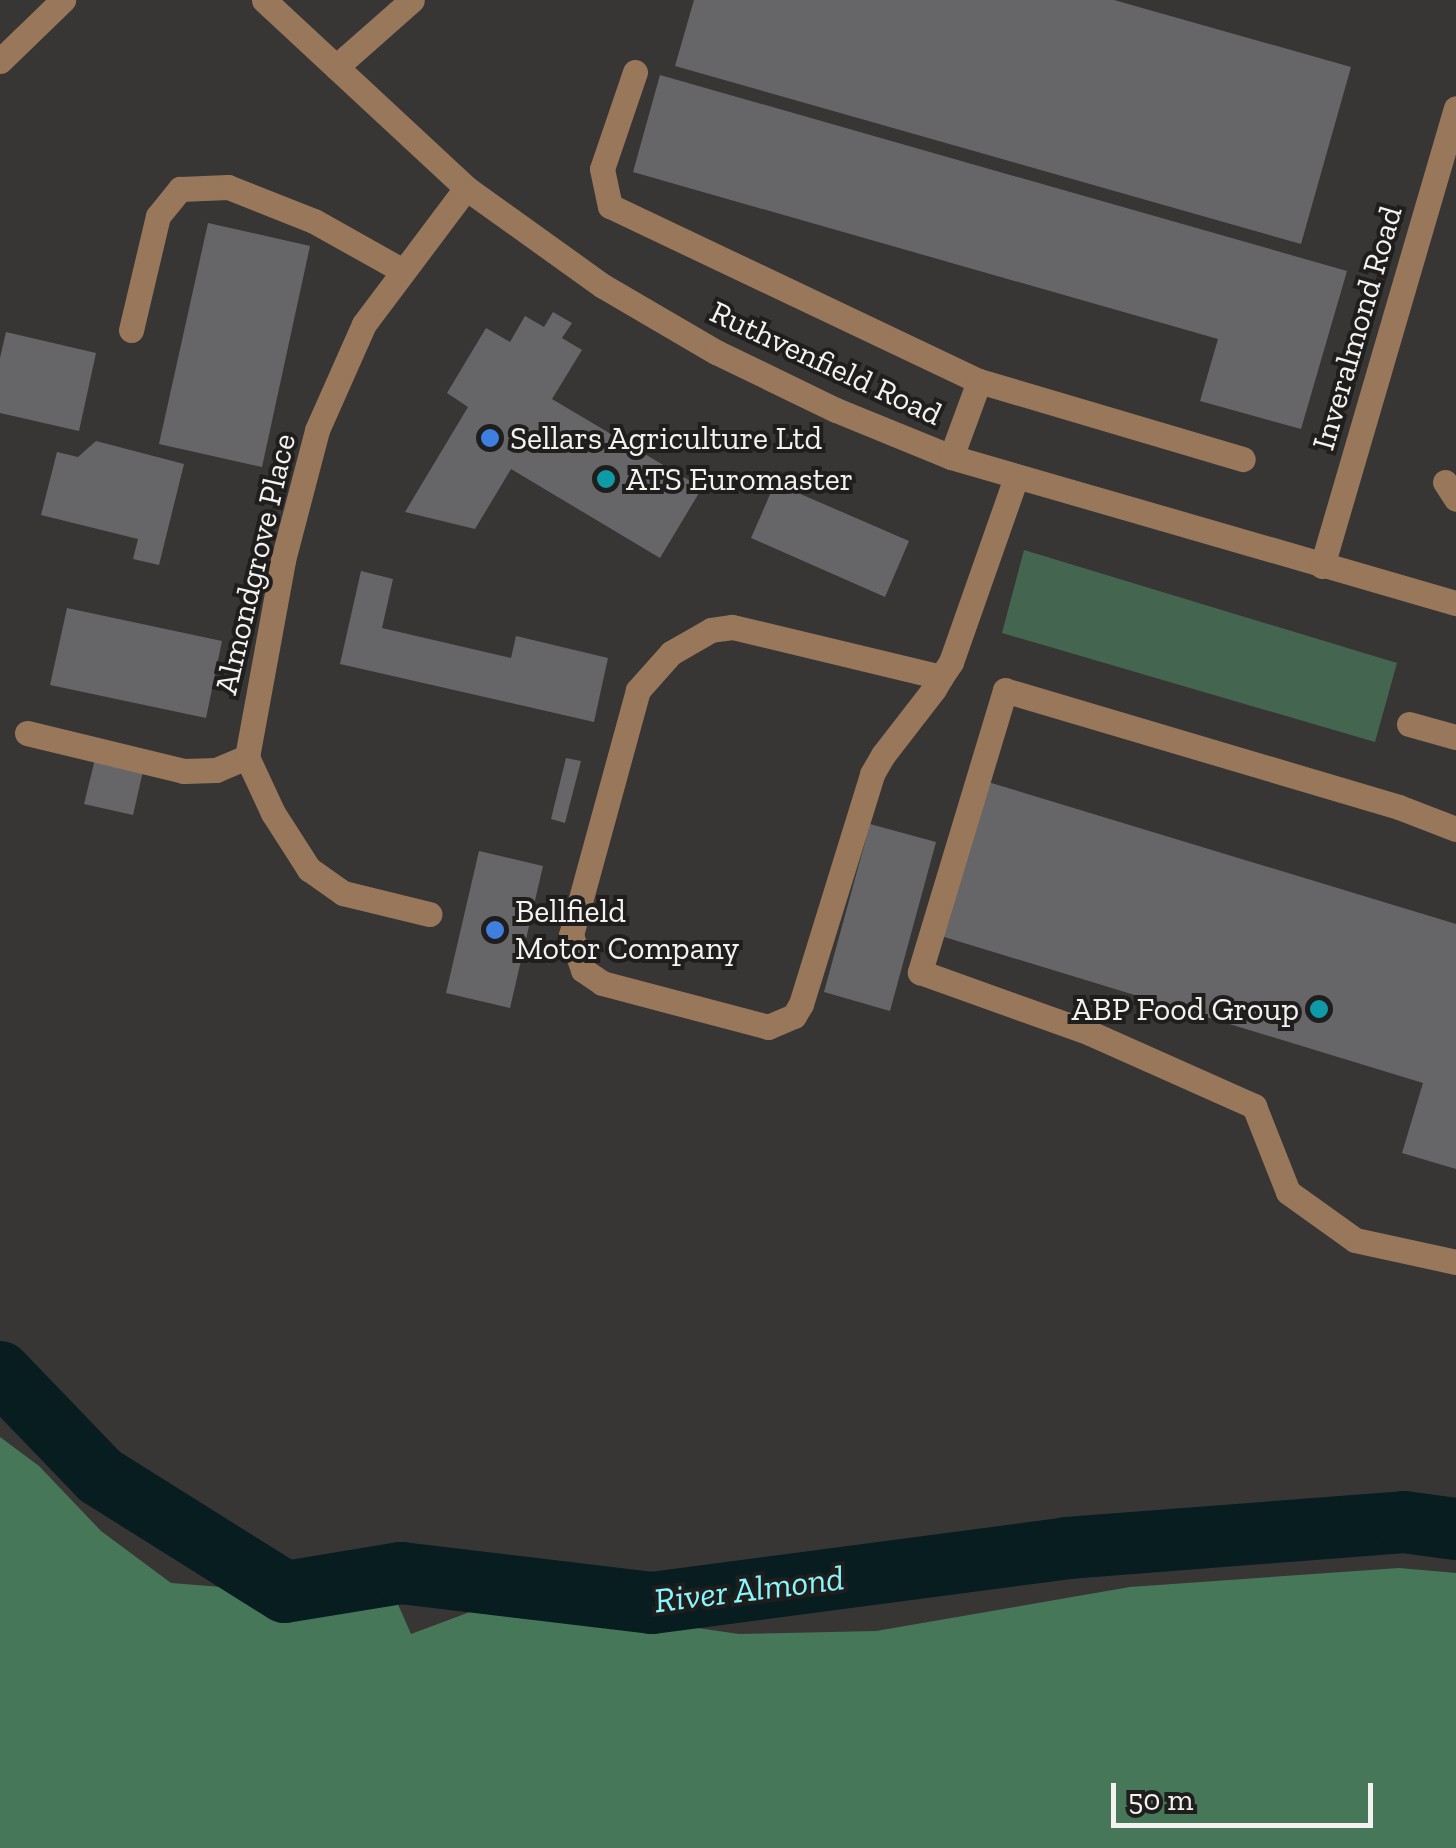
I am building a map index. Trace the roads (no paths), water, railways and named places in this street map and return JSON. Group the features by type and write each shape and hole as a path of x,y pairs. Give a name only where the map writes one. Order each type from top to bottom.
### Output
{"street":[{"path":"0,61 63,0"},
{"name":"Ruthvenfield Road","path":"264,0 466,188 603,286 716,352 836,410 951,457 1456,603"},
{"path":"336,67 412,0"},
{"path":"635,72 602,169 610,206 979,380 1243,459"},
{"name":"Inveralmond Road","path":"1322,566 1447,165 1456,108"},
{"path":"131,330 158,216 180,189 228,187 314,221 403,271"},
{"name":"Almondgrove Place","path":"247,757 283,560 317,430 364,324 466,188"},
{"path":"951,457 979,380"},
{"path":"942,677 732,627 712,630 671,652 638,690 572,935 576,962 602,982 768,1027 786,1022 801,1004 872,774 942,677 952,662 1016,478"},
{"path":"1456,829 1399,807 1004,690 920,972 1090,1033 1254,1106 1288,1192 1355,1240 1456,1262"},
{"path":"1409,724 1456,737"},
{"path":"28,733 184,771 216,770 247,757 273,812 309,869 344,893 428,914"}],"waterway":[{"name":"River Almond","path":"0,1372 100,1476 285,1592 401,1573 652,1603 1067,1548 1404,1522 1456,1529"}],"place":[{"name":"Sellars Agriculture Ltd","path":"490,438"},
{"name":"ATS Euromaster","path":"606,479"},
{"name":"Bellfield Motor Company","path":"495,930"},
{"name":"ABP Food Group","path":"1319,1009"}]}
